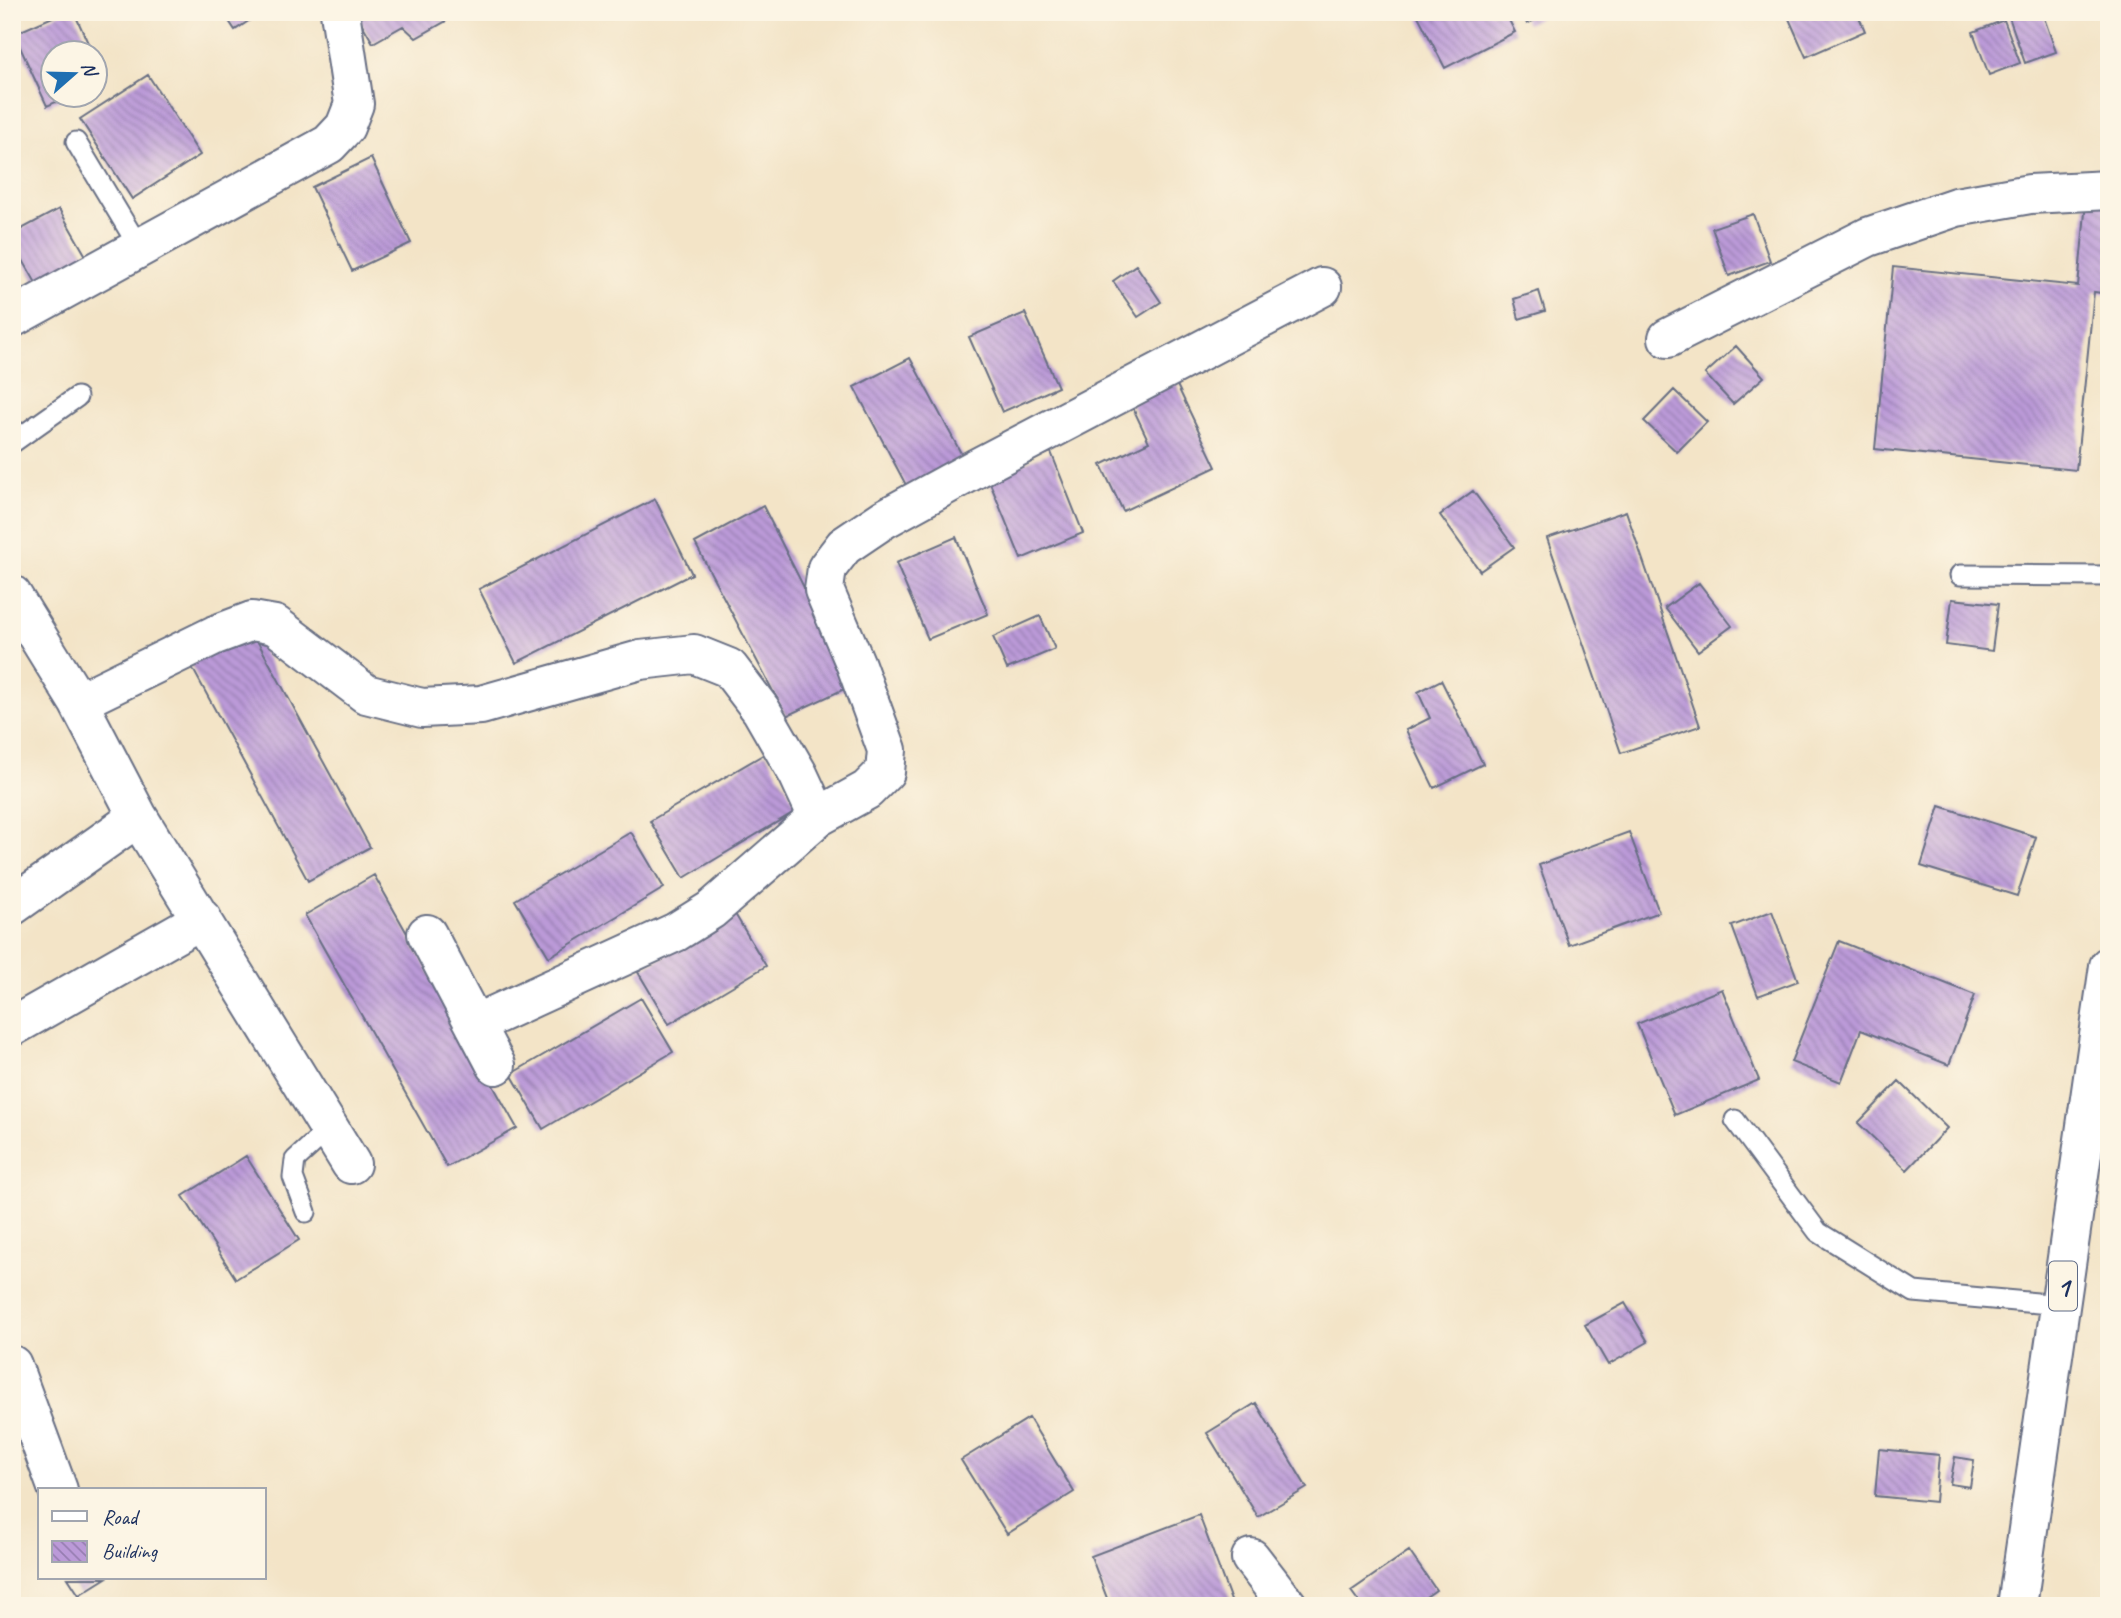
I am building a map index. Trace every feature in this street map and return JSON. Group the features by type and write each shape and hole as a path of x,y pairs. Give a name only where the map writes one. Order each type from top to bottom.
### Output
{"main road":[{"path":"12,318 329,144 345,127 355,104 340,12"},
{"path":"1668,338 1868,237 1956,208 2030,194 2109,190"},
{"path":"475,1024 676,932 711,910 818,817 867,790 886,772 887,750 856,665 824,590 827,568 844,546 884,519 1322,287"},
{"path":"12,595 78,702 138,817 351,1164"},
{"path":"78,702 215,635 252,621 275,625 366,694 422,708 481,705 640,660 694,654 729,668 761,710 798,774 818,817"},
{"path":"12,906 138,817"},
{"path":"12,1027 202,919"},
{"path":"427,934 496,1065"},
{"name":"1","path":"2017,1606 2109,966"},
{"path":"12,1365 57,1488"},
{"path":"1251,1558 1288,1606"}],"lane":[{"path":"76,142 139,247"},
{"path":"12,443 77,397"},
{"path":"1960,575 2109,576"},
{"path":"1735,1120 1818,1231 1914,1292 2060,1305"},
{"path":"306,1212 293,1177 295,1160 329,1129"}],"building":[{"path":"64,12 74,12 86,38 38,38 38,86 14,34"},
{"path":"223,12 262,12 235,30"},
{"path":"355,12 441,12 446,21 416,38 403,26 373,43"},
{"path":"1416,12 1505,12 1515,32 1445,68"},
{"path":"1521,12 1550,12 1527,24"},
{"path":"1786,12 1857,12 1865,31 1806,57"},
{"path":"2025,12 2042,12 2056,52 2025,63 2009,17"},
{"path":"2004,20 2020,63 1989,75 1973,32"},
{"path":"148,75 200,155 132,199 80,119 97,108 108,108 108,101"},
{"path":"371,158 411,243 352,271 312,187"},
{"path":"2086,202 2109,204 2109,294 2094,292 2076,470 1875,449 1893,267 2078,286"},
{"path":"59,209 94,270 44,297 12,241 12,234"},
{"path":"1753,214 1770,261 1729,276 1712,228"},
{"path":"1136,265 1161,302 1138,317 1113,281"},
{"path":"1539,291 1545,311 1519,319 1514,299"},
{"path":"1025,313 1058,387 1002,412 969,337"},
{"path":"1736,346 1764,377 1733,404 1705,374"},
{"path":"910,358 963,457 907,487 854,387"},
{"path":"1176,383 1216,467 1123,511 1101,465 1149,442 1131,404"},
{"path":"1674,390 1707,422 1677,452 1644,421"},
{"path":"1051,452 1083,533 1021,559 988,478"},
{"path":"1473,491 1514,547 1480,571 1440,515"},
{"path":"655,499 692,574 516,663 479,589"},
{"path":"763,506 853,685 786,716 695,543"},
{"path":"1626,511 1700,726 1621,753 1547,538"},
{"path":"956,537 988,614 928,639 896,563"},
{"path":"1699,583 1732,626 1698,651 1665,608"},
{"path":"1952,599 1998,604 1992,651 1946,645"},
{"path":"1040,616 1055,649 1007,669 993,637"},
{"path":"248,624 370,847 308,881 187,658"},
{"path":"1441,680 1483,764 1434,788 1406,730 1430,718 1418,692"},
{"path":"766,753 799,809 684,878 650,821"},
{"path":"1940,806 2036,837 2017,896 1921,866"},
{"path":"631,832 664,888 549,957 515,900"},
{"path":"1629,832 1659,912 1569,945 1539,865"},
{"path":"374,875 517,1128 447,1167 305,915"},
{"path":"1772,911 1798,981 1758,996 1732,926"},
{"path":"735,914 766,966 669,1024 638,972"},
{"path":"1839,941 1975,995 1949,1065 1861,1030 1841,1082 1791,1062"},
{"path":"1722,989 1759,1080 1675,1115 1637,1024"},
{"path":"641,998 673,1052 543,1129 511,1074"},
{"path":"1899,1081 1947,1128 1907,1170 1858,1123"},
{"path":"246,1156 299,1240 236,1279 183,1196"},
{"path":"1625,1303 1648,1342 1608,1365 1585,1325"},
{"path":"1256,1403 1307,1488 1258,1517 1207,1433"},
{"path":"1029,1418 1074,1492 1007,1534 961,1460"},
{"path":"1879,1449 1939,1455 1935,1502 1875,1496"},
{"path":"1955,1457 1974,1460 1970,1487 1950,1484"},
{"path":"1199,1515 1233,1606 1110,1606 1091,1556"},
{"path":"1409,1551 1436,1590 1413,1606 1362,1606 1351,1591"},
{"path":"69,1580 103,1580 79,1595"},
{"path":"2097,1600 2109,1603 2109,1606 2095,1606"}]}
